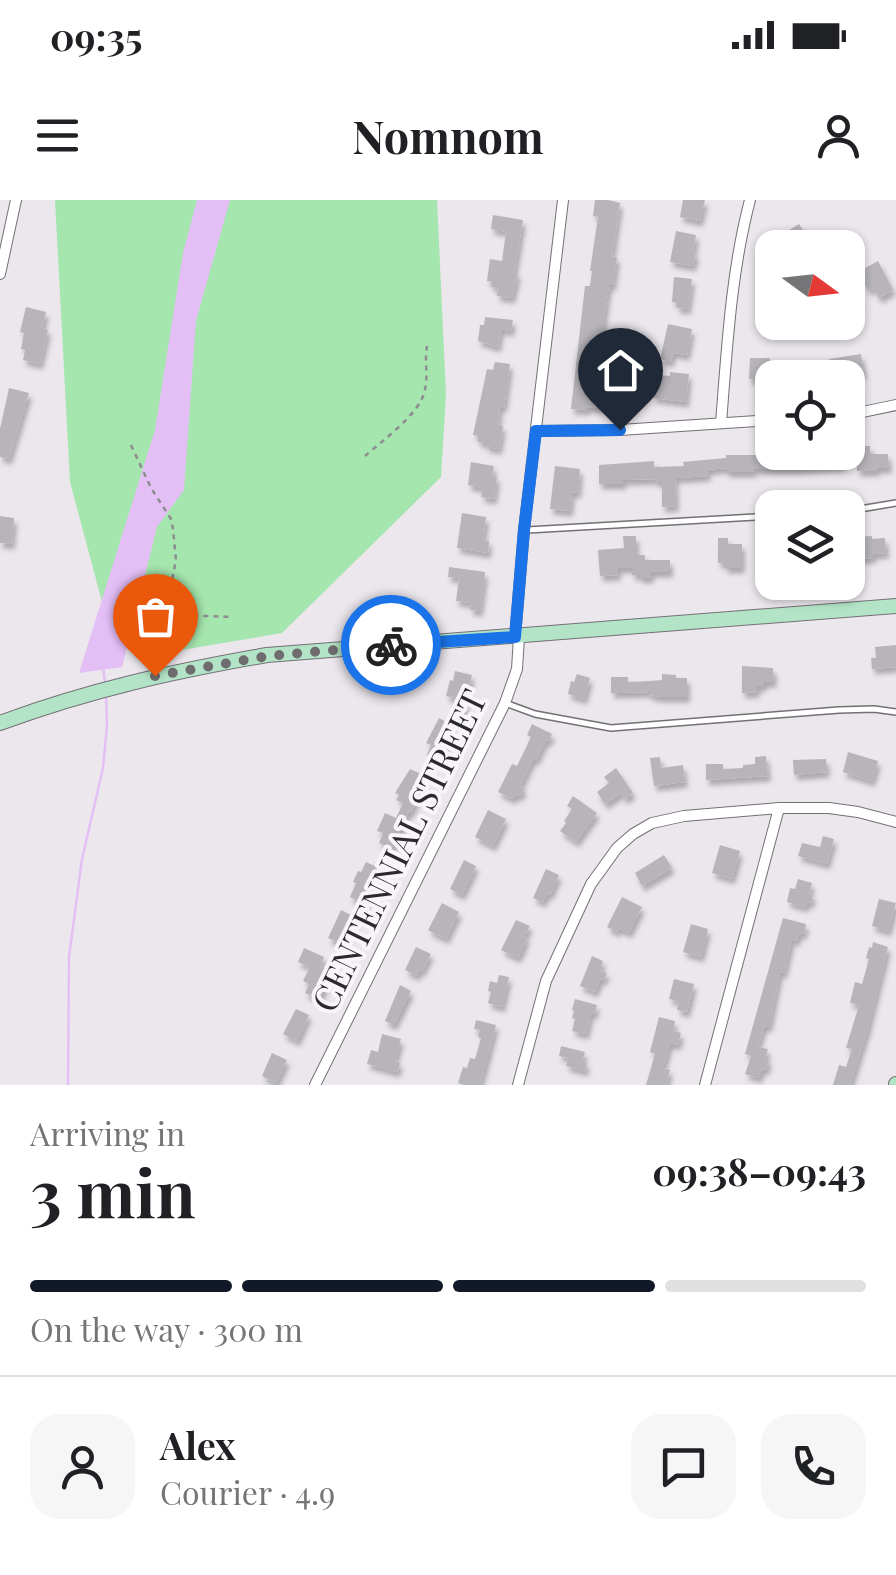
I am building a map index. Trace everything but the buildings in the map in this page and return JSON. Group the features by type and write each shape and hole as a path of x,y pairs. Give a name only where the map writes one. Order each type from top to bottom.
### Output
{"main road":[{"path":"0,723 61,700 123,683 235,661 349,648 896,606"}],"street":[{"path":"0,274 16,200"},
{"name":"CENTENNIAL STREET","path":"315,1085 506,703 517,669 524,530 563,200"},
{"path":"721,423 740,238 750,200"},
{"path":"865,412 896,406"},
{"path":"536,431 755,421"},
{"path":"705,1085 779,808"},
{"path":"518,1085 546,981 591,884 617,848 634,834 670,818 779,808 828,808 896,822"}],"lane":[{"path":"865,508 896,503"},
{"path":"524,530 755,517"},
{"path":"506,703 535,714 611,728 838,710 896,712"}],"path":[{"path":"365,456 402,425 420,403 427,346"},
{"path":"131,445 171,520 176,560 169,595 172,612 232,617"}],"green space":[{"path":"55,200 437,200 446,394 441,477 282,633 146,656 109,628 70,482"}],"shaded area":[{"path":"197,200 230,200 196,321 184,490 157,527 122,667 79,673 155,430 183,253"}],"waterway":[{"path":"103,666 105,683"},
{"path":"68,1085 69,957 82,859 103,768 106,696"}],"way so far":[{"path":"155,676 268,656 391,645"}],"route":[{"path":"391,645 515,637 536,431 620,430"}]}
